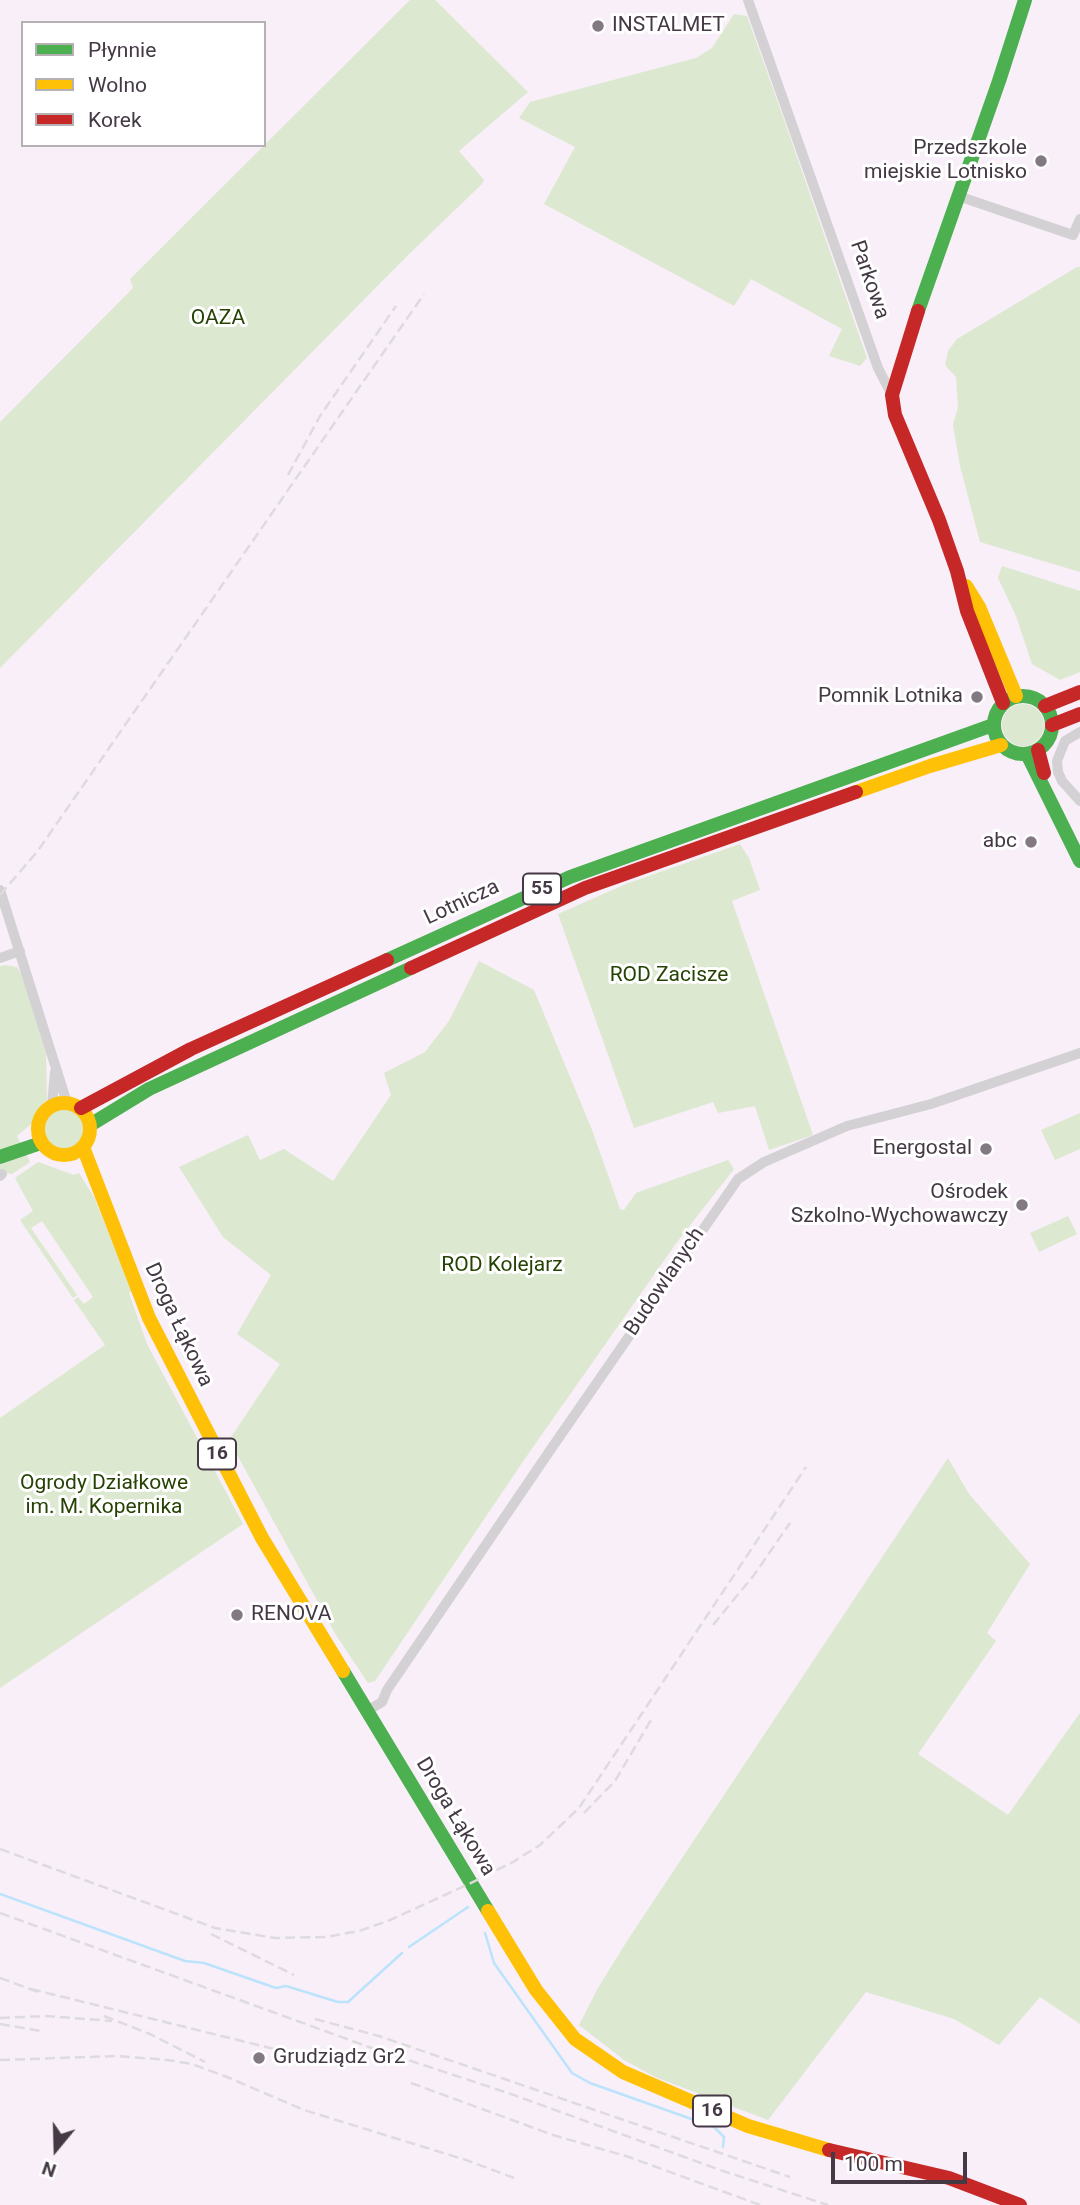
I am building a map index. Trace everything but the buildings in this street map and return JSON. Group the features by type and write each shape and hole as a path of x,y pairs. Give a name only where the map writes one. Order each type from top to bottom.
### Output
{"main road":[{"path":"892,395 917,313 1025,0"},
{"name":"Parkowa","path":"892,395 895,415 930,496 957,571 967,611 1009,699"},
{"path":"1045,706 1080,692"},
{"path":"1026,696 1037,699 1045,706 1052,725 1045,744 1033,752 1013,753 1001,745 993,725 996,713 1009,699 1026,696"},
{"path":"1052,725 1080,714"},
{"name":"Lotnicza","path":"67,1105 570,877 993,725"},
{"name":"Lotnicza","path":"90,1125 149,1089 585,888 917,771 1001,745"},
{"path":"1033,752 1080,860"},
{"path":"4,1155 39,1136 41,1115 67,1105 90,1125 90,1133 77,1151"},
{"name":"16","path":"39,1136 45,1148 57,1154 77,1151"},
{"name":"Droga Łąkowa","path":"77,1151 95,1183 149,1318 262,1538 536,1990 575,2039 623,2072 654,2087 779,2137 949,2178 1020,2205"}],"street":[{"name":"Parkowa","path":"748,0 878,368 892,395"},
{"path":"958,196 1073,235 1080,219"},
{"path":"1080,732 1065,740 1057,761 1062,781 1080,801"},
{"path":"0,890 67,1105"},
{"path":"0,958 20,951"},
{"name":"Budowlanych","path":"367,1711 382,1702 387,1690 738,1179 764,1162 847,1126 931,1104 1080,1053"}],"green space":[{"name":"OAZA","path":"410,0 435,0 528,92 459,151 484,180 482,184 406,257 0,668 0,422 133,288 130,279 262,147 266,147 266,143"},
{"path":"734,14 747,16 867,358 860,366 829,356 842,329 751,279 734,306 544,204 575,147 519,118 530,102 696,58 712,48"},
{"path":"1080,267 1080,572 980,542 960,466 953,425 958,407 956,377 945,365 948,351 957,339"},
{"path":"1002,566 1080,591 1080,672 1060,680 1032,664 1016,616 998,578"},
{"path":"1023,704 1038,710 1044,725 1038,740 1023,746 1008,740 1002,725 1008,710"},
{"name":"ROD Zacisze","path":"740,844 749,858 760,890 732,901 813,1135 769,1150 755,1106 718,1113 713,1102 634,1128 558,914 626,884"},
{"name":"ROD Kolejarz","path":"479,961 534,990 592,1130 620,1209 624,1210 636,1193 728,1160 734,1169 677,1242 524,1460 375,1681 368,1683 336,1635 229,1440 280,1364 237,1334 271,1275 223,1237 179,1167 248,1135 260,1160 284,1149 333,1181 391,1095 384,1073 425,1052 449,1021"},
{"path":"0,966 17,967 23,977 46,1053 47,1099 31,1124 17,1136 30,1162 12,1174 0,1172"},
{"path":"64,1109 79,1115 85,1130 79,1145 64,1151 49,1145 43,1130 49,1115"},
{"path":"1080,1113 1080,1149 1055,1160 1041,1130"},
{"name":"Ogrody Działkowe im. M. Kopernika","path":"38,1162 74,1175 79,1173 94,1197 132,1291 129,1293 147,1344 243,1524 0,1688 0,1418 105,1345 74,1300 78,1297 84,1304 93,1297 42,1221 31,1228 77,1295 73,1298 20,1220 33,1211 15,1178"},
{"path":"1068,1216 1077,1234 1039,1252 1030,1233"},
{"path":"948,1458 969,1494 1030,1564 987,1633 996,1641 918,1754 1008,1815 1080,1713 1080,2024 1040,1997 999,2045 954,2019 866,1992 768,2120 655,2077 624,2060 579,2025 627,1941"}],"waterway":[{"path":"0,1894 185,1961 204,1963 276,1988 286,1986 338,2002 348,2002 402,1953"},
{"path":"409,1947 468,1907"},
{"path":"485,1933 494,1963 572,2073 590,2083 714,2127 724,2137 723,2147"}],"railway":[{"path":"0,895 37,852 424,294"},
{"path":"288,475 320,416 396,306"},
{"path":"0,1849 215,1928 275,1938 326,1937 359,1931 388,1921 471,1883 540,1845 579,1808 806,1467"},
{"path":"713,1625 754,1575 790,1523"},
{"path":"584,1813 615,1781 651,1720"},
{"path":"0,1913 369,2047 828,2205"},
{"path":"211,1934 294,1975"},
{"path":"0,1978 41,1993"},
{"path":"31,1989 323,2061"},
{"path":"0,2018 46,2016 112,2021"},
{"path":"104,2016 150,2034 205,2062"},
{"path":"315,2019 379,2036 790,2177"},
{"path":"0,2024 41,2031"},
{"path":"0,2060 117,2056 192,2064 304,2110 466,2160 514,2178"},
{"path":"411,2083 553,2135 629,2157 760,2205"}],"traffic: fast":[{"path":"918,311 1025,0"},
{"path":"1017,696 1029,696 1044,704 1052,719 1052,725 1052,731 1044,746 1029,754 1017,754 1002,746 994,731 994,719 1002,704 1017,696"},
{"path":"387,960 570,877 993,725"},
{"path":"1027,754 1080,861"},
{"path":"90,1125 149,1089 411,968"},
{"path":"0,1157 41,1143"},
{"path":"343,1671 488,1911"}],"traffic: slow":[{"path":"966,586 979,607 1016,696"},
{"path":"856,792 1001,745"},
{"path":"64,1103 83,1110 90,1129 83,1148 64,1155 45,1148 38,1129 45,1110 64,1103"},
{"path":"83,1147 149,1318 262,1538 343,1671"},
{"path":"488,1911 536,1990 575,2039 623,2072 748,2126 829,2150"}],"traffic: jam":[{"path":"918,311 892,395 895,415 939,520 957,571 967,611 1003,703"},
{"path":"1045,706 1080,692"},
{"path":"1052,725 1080,714"},
{"path":"1038,750 1044,773"},
{"path":"411,968 585,888 856,792"},
{"path":"81,1108 191,1049 387,960"},
{"path":"829,2150 949,2178 1020,2205"}],"place":[{"name":"INSTALMET","path":"598,26"},
{"name":"Przedszkole miejskie Lotnisko","path":"1041,161"},
{"name":"Pomnik Lotnika","path":"977,697"},
{"name":"abc","path":"1031,842"},
{"name":"Energostal","path":"986,1149"},
{"name":"Ośrodek Szkolno-Wychowawczy","path":"1022,1205"},
{"name":"RENOVA","path":"237,1615"},
{"name":"Grudziądz Gr2","path":"259,2058"}]}
